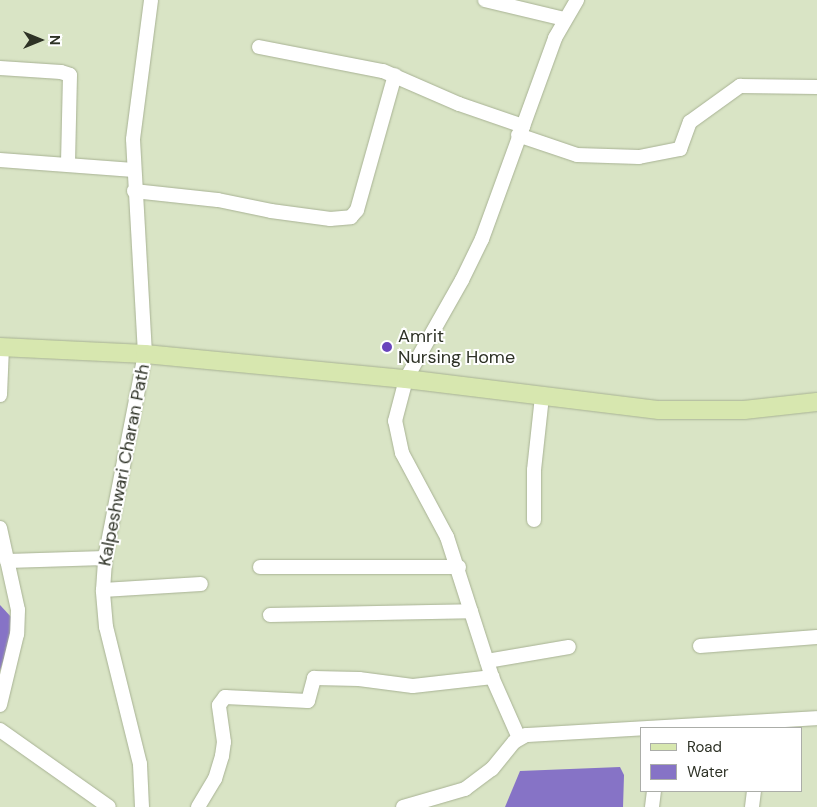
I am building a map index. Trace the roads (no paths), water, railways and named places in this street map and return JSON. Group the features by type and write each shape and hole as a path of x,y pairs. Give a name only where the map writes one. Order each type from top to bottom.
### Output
{"main road":[{"path":"1,347 145,354 406,378 659,410 744,410 817,402"}],"street":[{"name":"Kalpeshwari Charan Path","path":"142,807 140,764 106,627 103,590 105,558 145,354 134,191 133,139 151,0"},
{"path":"485,0 564,19"},
{"path":"520,738 492,677 448,537 402,452 396,435 396,404 406,378 462,280 482,239 521,130 564,19 577,0"},
{"path":"259,47 395,76 577,155 640,157 680,149 690,122 740,86 817,87"},
{"path":"0,68 61,72 70,75 68,164"},
{"path":"134,191 218,200 271,211 330,219 351,217 357,210 395,76"},
{"path":"0,160 134,170"},
{"path":"0,395 1,347"},
{"path":"534,520 534,470 542,396"},
{"path":"0,528 18,610 16,634 0,705"},
{"path":"7,561 105,558"},
{"path":"260,567 459,567"},
{"path":"103,590 201,584"},
{"path":"270,615 471,611"},
{"path":"700,646 817,636"},
{"path":"487,661 569,647"},
{"path":"198,807 210,789 222,756 224,742 218,706 225,697 308,701 311,680 316,678 413,686 492,677"},
{"path":"693,727 760,725 817,718"},
{"path":"404,807 465,789 492,769 520,738 536,733 640,729"},
{"path":"0,730 109,807"},
{"path":"652,807 654,792"},
{"path":"752,807 754,792"}],"water":[{"path":"0,605 12,618 10,640 0,671"},
{"path":"620,767 624,775 623,807 505,807 520,771"}],"place":[{"name":"Amrit Nursing Home","path":"387,347"}]}
